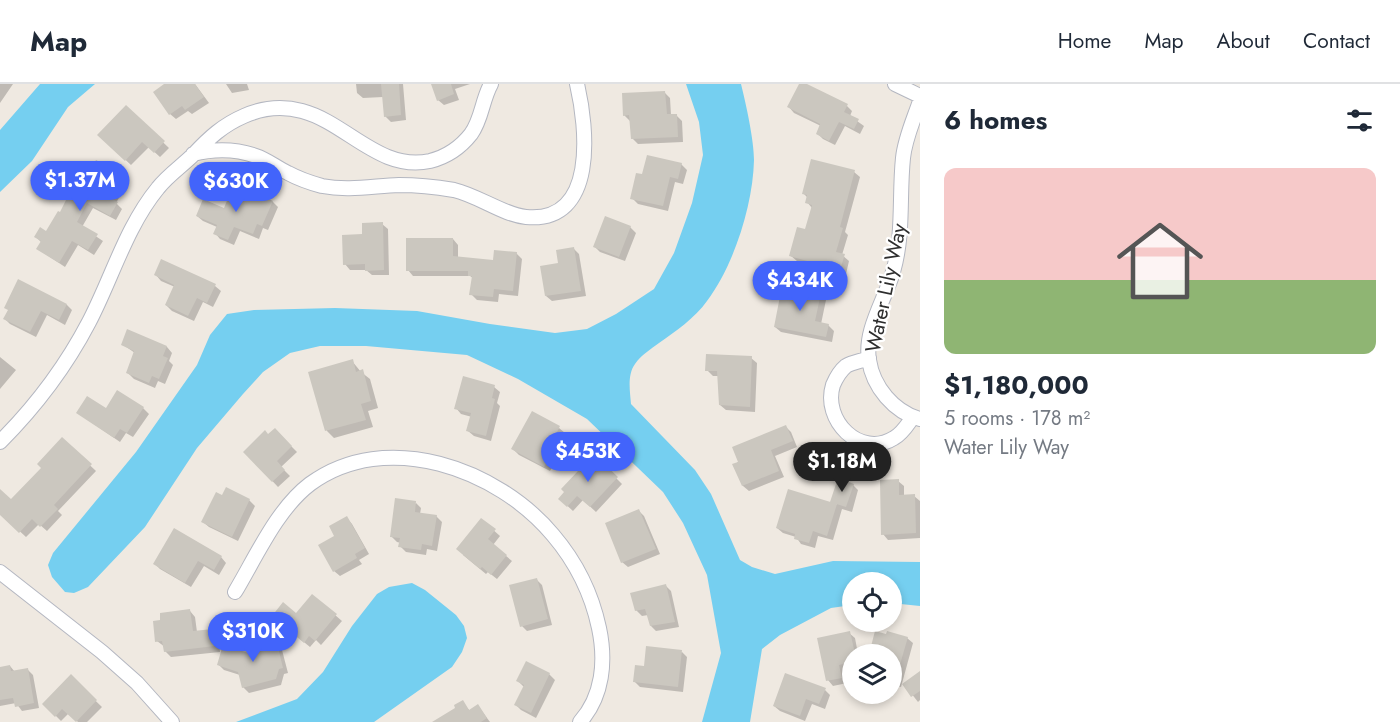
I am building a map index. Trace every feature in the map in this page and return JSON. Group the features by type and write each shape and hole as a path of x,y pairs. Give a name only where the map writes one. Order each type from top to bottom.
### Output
{"street":[{"path":"0,442 34,405 76,345 148,202 169,176 209,137 254,112 278,108 302,111 322,118 371,149 394,160 413,164 435,160 455,150 471,134 480,117 490,84"},
{"path":"193,154 213,151 246,153 264,159 299,179 322,186 344,189 402,185 442,188 475,196 515,215 543,217 552,214 567,203 581,177 586,142 577,84"},
{"path":"895,84 920,96"},
{"name":"Water Lily Way","path":"916,418 890,402 876,382 869,358 872,332 893,271 898,247 902,221 903,157 920,101"},
{"path":"869,358 847,366 835,380 831,402 833,414 844,432 865,442 878,443 897,437 916,418"},
{"path":"235,592 284,510 308,485 336,469 371,459 398,458 432,462 468,474 515,500 542,523 564,549 589,596 600,632 603,662 598,690 587,714 580,722"},
{"path":"0,572 115,663 137,683 172,722"}],"water":[{"path":"40,84 95,84 68,107 32,161 0,192 0,130"},
{"path":"686,84 741,84 754,152 753,178 746,215 726,270 707,301 685,324 643,355 632,368 631,404 695,470 711,494 740,560 752,567 775,574 833,561 920,562 920,606 902,604 902,572 842,572 842,606 831,608 780,635 762,649 750,722 702,722 721,653 707,575 683,523 663,492 587,419 518,379 467,355 366,346 320,346 290,353 263,372 197,448 145,527 88,587 74,593 65,592 52,577 48,565 53,553 136,452 197,365 210,335 227,314 254,310 335,308 417,311 555,333 587,329 616,314 654,289 674,253 692,203 703,155 699,122"},
{"path":"412,583 425,590 456,615 464,626 467,638 462,652 452,667 374,722 236,722 297,699 323,672 352,626 377,594 389,587"}],"building":[{"path":"164,84 195,84 204,97 185,110 182,106 169,115 153,92"},
{"path":"381,84 399,84 401,115 384,117"},
{"path":"431,84 451,84 454,94 437,101"},
{"path":"799,84 807,84 848,104 844,112 859,119 854,129 839,122 829,141 816,134 820,124 787,107"},
{"path":"665,91 667,114 677,114 678,137 631,139 629,115 623,116 622,93"},
{"path":"126,105 165,141 154,153 142,142 125,161 97,135"},
{"path":"647,155 682,163 678,179 670,177 663,206 630,199 636,173 642,174"},
{"path":"811,159 855,170 836,252 845,254 840,270 789,256 797,227 805,229 812,205 805,203 807,195 802,194"},
{"path":"96,160 124,175 110,198 118,202 110,216 87,203 77,222 98,234 88,250 72,241 59,263 36,249 41,241 34,237 40,227 46,231 58,211 60,212 80,172 87,175"},
{"path":"249,190 273,201 262,226 257,224 253,234 234,227 228,240 213,234 217,225 196,216 203,199 224,208 231,191 246,197"},
{"path":"605,216 631,226 619,257 593,247"},
{"path":"383,222 384,270 365,271 365,264 343,265 342,235 362,234 362,223"},
{"path":"406,238 453,238 453,256 493,260 494,250 517,252 513,291 494,289 493,297 469,295 472,276 468,276 468,271 406,271"},
{"path":"574,247 581,291 545,296 540,266 558,263 556,250"},
{"path":"161,259 216,284 207,303 197,298 188,316 165,305 174,285 154,275"},
{"path":"18,279 67,304 59,320 41,311 30,332 3,319 8,310 4,308"},
{"path":"782,286 821,293 815,321 829,324 826,337 774,327"},
{"path":"127,329 167,346 163,356 168,358 159,379 152,376 149,383 126,373 134,351 121,345"},
{"path":"706,354 752,356 750,407 719,405 717,371 705,371"},
{"path":"353,359 356,372 363,369 371,401 361,404 366,420 325,431 308,372"},
{"path":"463,376 495,385 492,398 495,399 486,436 466,431 471,413 454,409"},
{"path":"117,390 144,407 127,433 120,429 114,438 76,413 87,396 106,408"},
{"path":"532,411 560,426 554,438 559,440 544,467 511,449"},
{"path":"786,425 793,441 771,450 779,471 742,486 732,464 738,462 732,447"},
{"path":"275,428 292,446 277,461 285,470 272,482 243,452 265,430 268,434"},
{"path":"62,437 92,464 54,505 58,509 40,527 32,519 19,533 0,515 0,489 11,499 41,468 37,464"},
{"path":"594,454 618,477 590,507 577,496 567,507 558,499 564,492 561,489"},
{"path":"838,478 854,484 846,507 830,502"},
{"path":"899,479 899,495 915,494 916,533 881,535 880,480"},
{"path":"226,487 250,499 232,537 201,522 216,492 222,495"},
{"path":"788,489 837,504 827,536 813,531 809,543 794,539 795,534 776,528"},
{"path":"395,498 416,501 415,512 437,515 432,546 422,544 421,550 398,547 400,538 390,537"},
{"path":"639,509 656,549 621,563 605,523"},
{"path":"347,516 365,548 355,554 357,558 333,572 318,545 334,536 329,526"},
{"path":"481,518 496,529 488,539 507,555 491,575 456,549"},
{"path":"174,528 222,556 214,570 198,561 185,583 153,564"},
{"path":"537,578 548,619 520,627 509,585"},
{"path":"666,584 675,622 650,626 645,609 635,611 630,593"},
{"path":"312,594 337,614 315,641 309,636 304,643 272,616 283,602 296,613"},
{"path":"190,609 193,631 213,629 215,646 164,652 162,641 155,642 153,621 160,620 160,613"},
{"path":"850,632 853,644 842,644 842,664 839,665 842,678 826,681 817,638"},
{"path":"875,632 886,634 890,632 908,637 902,658 902,644 872,644"},
{"path":"264,643 268,645 277,643 283,668 279,669 276,679 242,688 238,672 217,665 222,648 228,647 249,653 251,646"},
{"path":"646,646 682,650 678,687 633,682 635,665 644,666"},
{"path":"526,661 550,673 531,713 514,705 524,685 516,681"},
{"path":"10,665 11,671 28,668 34,703 15,707 13,698 0,700 0,667"},
{"path":"920,671 920,691 911,697 902,684"},
{"path":"785,673 826,688 819,704 806,699 800,716 773,706"},
{"path":"71,674 97,700 76,722 62,709 55,717 42,704"},
{"path":"463,700 469,710 478,704 487,718 481,722 432,722 455,708 454,705"}]}
